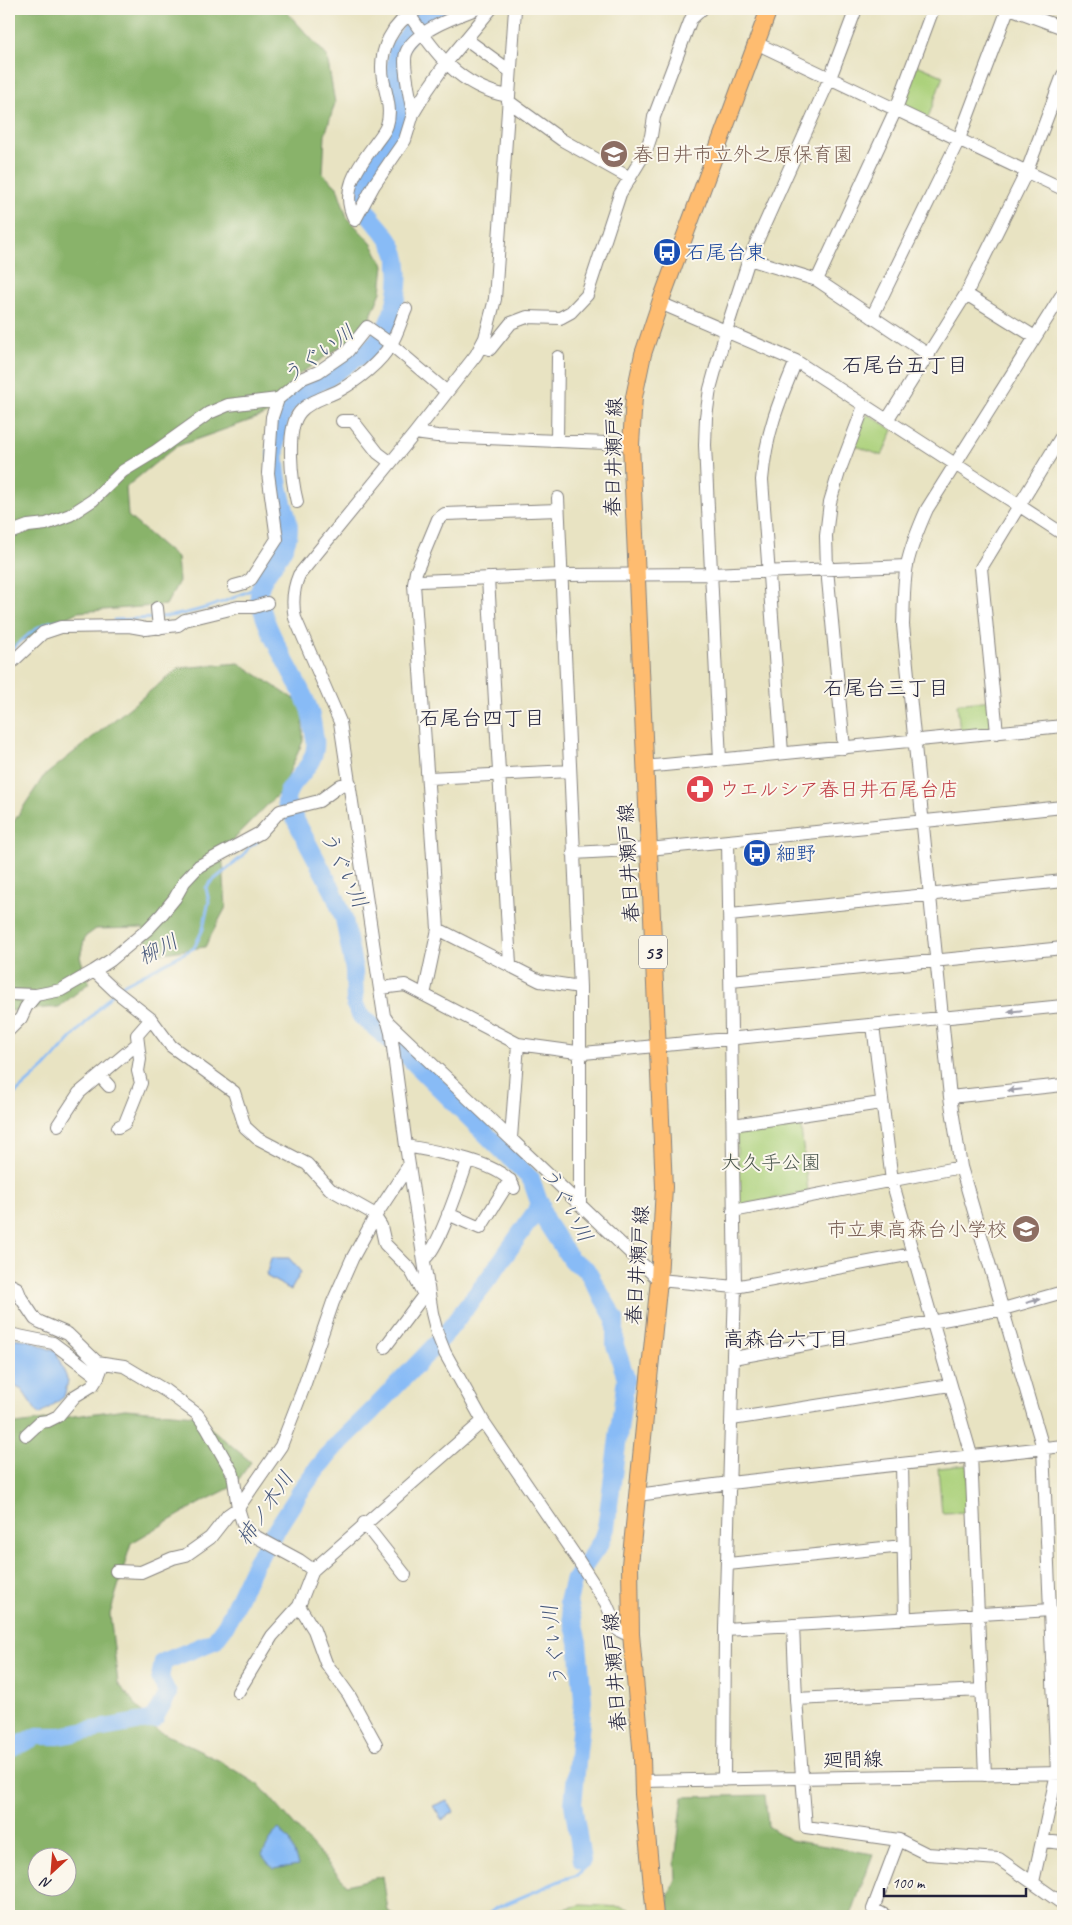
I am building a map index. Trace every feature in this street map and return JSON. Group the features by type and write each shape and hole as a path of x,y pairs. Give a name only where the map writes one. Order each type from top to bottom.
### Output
{"main road":[{"name":"春日井瀬戸線","path":"655,1916 642,1781 631,1634 630,1565 659,1280 664,1187 635,574 631,444 634,397 643,354 660,303 769,9"}],"street":[{"path":"413,114 405,54 411,45 433,27 476,9"},
{"path":"491,9 446,63 413,114 405,140 374,185 355,220 352,215 349,195 351,181 359,166 388,125 389,109 382,63 384,48 396,26 414,10 422,36 446,63 479,88 508,98 562,140 630,178"},
{"path":"515,9 495,299 490,322 481,346 447,392 299,575 294,589 294,608 295,618 340,722 384,1016 390,1033 424,1259 427,1295 437,1333 445,1353 483,1421 606,1603 618,1630 631,1634"},
{"path":"481,346 490,349 512,323 527,317 560,318 570,312 587,295 620,194 646,151 654,117 691,19 702,9"},
{"path":"720,760 705,445 710,389 749,259 830,78 856,9"},
{"path":"817,280 896,109 933,9"},
{"path":"872,317 959,139 1008,9"},
{"path":"1012,9 1063,28"},
{"path":"466,39 510,71"},
{"path":"756,42 1063,189"},
{"path":"887,420 966,294 1027,171 1063,74"},
{"path":"749,259 817,280 929,354"},
{"path":"1033,1882 1060,1773 1043,1448 961,1167 950,1097 916,740 903,625 907,566 917,532 927,509 1063,293"},
{"path":"966,294 1035,338"},
{"path":"660,303 796,361 1063,534"},
{"path":"297,502 293,484 292,444 294,425 299,413 308,404 342,389 368,369 390,343 406,309"},
{"path":"234,586 245,584 251,579 277,539 268,473 272,417 278,399 303,378 318,372 347,352 367,327 390,343 447,392"},
{"path":"557,441 558,357"},
{"path":"782,753 762,480 768,435 796,361"},
{"path":"9,533 28,526 46,524 70,515 93,500 124,471 156,451 209,413 228,405 278,399"},
{"path":"844,748 826,569 826,536 830,502 839,472 864,406"},
{"path":"342,421 353,421 378,453 390,462"},
{"path":"415,433 437,436 631,444"},
{"path":"997,733 981,568 1063,434"},
{"path":"269,444 292,444"},
{"path":"424,994 438,929 429,778 414,584 416,572 438,519 445,514 558,504 580,987 580,1204"},
{"path":"414,584 420,581 561,575 711,574 907,566"},
{"path":"488,578 510,965"},
{"path":"9,665 43,633 61,626 159,628 178,625 185,620 238,607 254,607 267,603"},
{"path":"157,608 159,628"},
{"path":"644,768 1063,726"},
{"path":"429,778 570,771"},
{"path":"9,994 36,996 61,990 94,971 111,960 148,929 162,914 184,882 199,866 260,833 280,811 319,801 342,785 350,783"},
{"path":"574,853 649,849 1063,807"},
{"path":"724,1780 735,1287 728,841"},
{"path":"730,915 1063,881"},
{"path":"438,929 540,981 580,987"},
{"path":"731,981 1063,948"},
{"path":"94,971 114,990 151,1019 171,1046 234,1092 245,1127 257,1138 307,1164 330,1189 375,1216 381,1226 385,1244 410,1269 427,1295"},
{"path":"381,988 405,985 518,1044 580,1052 1063,1006"},
{"path":"9,1030 36,996"},
{"path":"118,1128 125,1123 141,1083 138,1071 140,1059 137,1036 151,1019"},
{"path":"873,1025 892,1181 971,1455 985,1775"},
{"path":"390,1033 511,1138 659,1280 735,1287 912,1254"},
{"path":"58,1125 79,1093 105,1081 137,1044"},
{"path":"511,1138 518,1044"},
{"path":"950,1097 1063,1085"},
{"path":"733,1125 882,1103"},
{"path":"406,1146 488,1166 512,1184 480,1228 448,1214"},
{"path":"424,1259 429,1256 448,1214 468,1160"},
{"path":"116,1571 141,1572 173,1558 186,1555 210,1538 228,1515 238,1508 281,1446 333,1302 352,1259 375,1216 409,1165"},
{"path":"734,1210 961,1167"},
{"path":"9,1284 17,1288 21,1298 35,1319 68,1334 97,1362 124,1366 166,1391 197,1414 234,1474 238,1508 243,1524 251,1534 299,1560 313,1570"},
{"path":"733,1358 1004,1309 1063,1292"},
{"path":"385,1347 427,1295"},
{"path":"9,1334 52,1343 98,1377"},
{"path":"26,1435 40,1422 48,1421 58,1416 71,1399 93,1385 103,1364"},
{"path":"732,1419 950,1385"},
{"path":"238,1692 272,1636 299,1606 313,1570 364,1523 483,1421"},
{"path":"637,1495 730,1482 1063,1446"},
{"path":"902,1464 905,1619"},
{"path":"364,1523 404,1575"},
{"path":"728,1564 903,1546"},
{"path":"299,1606 314,1630 326,1663 349,1695 376,1744"},
{"path":"726,1629 1051,1610"},
{"path":"793,1625 796,1698 806,1827 899,1840 927,1854 999,1859 1063,1904"},
{"path":"796,1698 981,1690"},
{"name":"廻間線","path":"642,1781 1060,1773"},
{"path":"886,1916 872,1909 899,1840"},
{"path":"1043,1841 1063,1843"}],"green space":[{"path":"9,9 284,9 327,56 335,103 325,135 323,174 337,187 347,217 371,243 384,265 381,292 370,318 353,338 298,375 277,409 260,417 175,447 126,487 128,516 177,558 179,581 166,605 78,612 9,648"},
{"path":"917,65 943,76 928,118 904,106 903,103"},
{"path":"869,415 893,430 882,456 854,445 865,416"},
{"path":"239,663 303,705 303,741 281,791 222,851 226,907 205,947 150,955 143,928 96,929 85,937 80,957 89,983 59,1007 10,1011 9,1013 9,829 43,777 179,668"},
{"path":"991,700 991,729 960,732 957,704"},
{"name":"大久手公園","path":"800,1119 808,1192 741,1205 737,1203 737,1132 739,1128"},
{"path":"125,1409 195,1415 251,1462 234,1486 200,1503 131,1543 110,1614 118,1683 157,1730 220,1761 260,1786 347,1885 383,1876 388,1911 396,1916 9,1916 9,1425"},
{"path":"967,1465 970,1512 942,1513 938,1468"},
{"path":"765,1795 768,1826 790,1840 873,1854 851,1915 853,1916 670,1916 668,1896 676,1880 675,1861 683,1797"},
{"path":"582,1905 622,1907 641,1912 642,1916 537,1916 551,1911"}],"water":[{"path":"271,1258 289,1258 301,1272 291,1290 266,1276"},
{"path":"9,1338 29,1340 56,1352 68,1381 64,1397 39,1415 22,1390 9,1383"},
{"path":"447,1800 454,1812 442,1820 433,1806"},
{"path":"279,1829 290,1841 298,1865 273,1869 262,1855 275,1832"},
{"path":"621,1913 628,1916 547,1916 548,1915"}],"waterway":[{"name":"うぐい川","path":"449,9 420,22 397,51 395,72 401,105 397,130 358,191 366,211 392,244 396,254 398,278 392,314 387,326 373,346 362,356 354,359 329,377 298,394 282,414 277,433 276,462 289,528 283,549 261,585 259,594 264,617 302,693 310,714 315,749 312,759 287,794 286,802 333,891 344,919 354,970 355,1005 361,1016 397,1046 531,1179 546,1222 571,1260 586,1269 615,1319 615,1345 626,1378 606,1528 601,1542 573,1582 568,1602 578,1642 583,1701 573,1804 582,1860"},
{"path":"161,617 212,606 259,586"},
{"path":"114,620 155,618"},
{"path":"9,652 44,624 61,620 87,621"},
{"name":"柳川","path":"117,988 194,948 203,929 209,901 206,888 243,856 249,847 257,842"},
{"name":"柳川","path":"9,1099 44,1068 113,993"},
{"name":"柿ノ木川","path":"9,1750 37,1736 59,1736 154,1719 168,1694 160,1678 163,1662 214,1641 226,1625 255,1563 304,1486 331,1451 443,1337 489,1278 541,1204"},
{"path":"486,1916 496,1908 564,1879 578,1875 582,1870 582,1860"}],"place":[{"name":"春日井市立外之原保育園","path":"614,154"},
{"name":"石尾台東","path":"667,252"},
{"name":"ウエルシア春日井石尾台店","path":"700,789"},
{"name":"細野","path":"757,853"},
{"name":"市立東高森台小学校","path":"1026,1229"}],"district":[{"name":"石尾台五丁目","path":"905,365"},
{"name":"石尾台三丁目","path":"886,688"},
{"name":"石尾台四丁目","path":"482,718"},
{"name":"高森台六丁目","path":"786,1339"}]}
